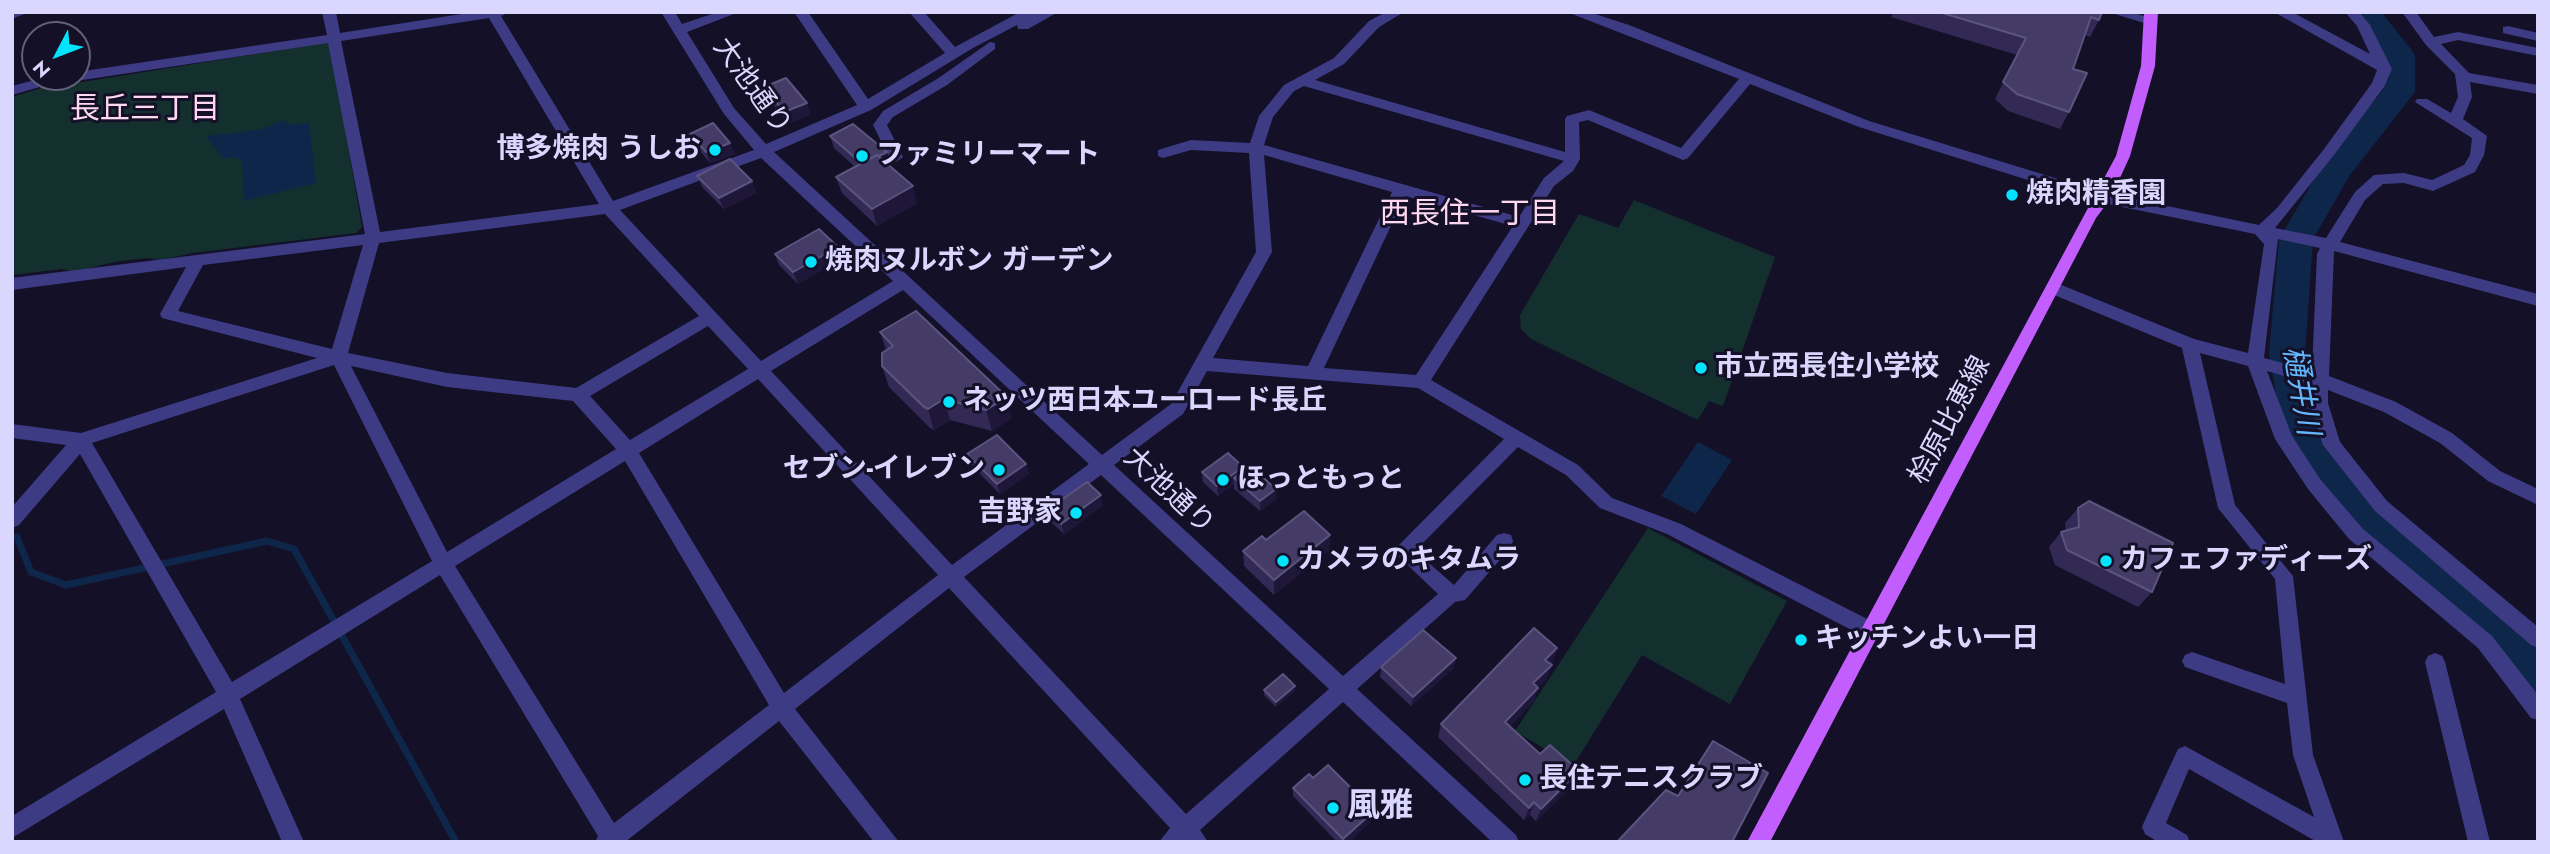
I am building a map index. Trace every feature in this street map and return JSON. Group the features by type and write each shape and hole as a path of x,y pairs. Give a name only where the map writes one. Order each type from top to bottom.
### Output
{"main road":[{"name":"桧原比恵線","path":"1758,842 2090,215 2103,198 2123,156 2139,106 2148,66 2151,17"}],"street":[{"path":"12,15 22,12"},
{"path":"328,12 373,237 338,358 443,563 610,840 950,576 1177,409 1264,252 1256,148 1266,116 1289,88 1339,61 1374,23 1397,12"},
{"name":"大池通り","path":"668,12 729,111 762,151 1508,842"},
{"path":"678,30 733,12"},
{"path":"801,12 866,107"},
{"path":"916,12 953,54"},
{"path":"12,284 609,208 762,151 866,107 953,54 1031,12"},
{"path":"896,157 880,125 888,114 942,82 972,56 1051,12"},
{"path":"1574,12 1624,28 1864,124 2103,198 2328,244 2538,300"},
{"path":"2115,12 2151,17"},
{"path":"2281,12 2345,44 2382,79"},
{"path":"2352,12 2363,25 2382,79"},
{"path":"2409,12 2431,42 2463,76 2538,90"},
{"path":"12,91 42,82 496,13 609,208 950,576 1184,837 1342,689 1451,594 1458,594 1504,541"},
{"path":"2508,30 2538,37"},
{"path":"2431,42 2458,36 2538,52"},
{"path":"2455,121 2465,97 2463,76"},
{"path":"1421,382 1549,181 1568,167 1573,159 1572,119 1589,115 1684,155 1748,77"},
{"path":"2261,232 2282,212 2382,79"},
{"path":"1304,81 1573,159"},
{"path":"2328,244 2335,239 2345,217 2360,196 2379,179 2404,178 2432,187 2470,168 2477,155 2480,136 2422,102"},
{"path":"1163,153 1191,145 1256,148 1524,224"},
{"path":"1314,371 1401,189"},
{"path":"2261,232 2272,242 2262,363 2284,439 2314,484 2356,534 2485,642 2538,711"},
{"path":"2328,244 2318,379 2319,403 2332,445 2381,506 2538,639"},
{"path":"199,259 168,314 338,358 447,380 578,394 710,317"},
{"path":"12,828 903,282"},
{"path":"2053,288 2190,344 2318,379 2390,407 2446,438 2494,476 2538,498"},
{"path":"2190,344 2227,508 2284,576 2302,755 2333,841"},
{"path":"12,431 81,440 338,358"},
{"path":"1203,364 1314,371 1421,382 1572,470 1606,503 1674,529 1870,630"},
{"path":"578,394 628,450 781,707 888,842"},
{"path":"1451,594 1402,551 1517,437"},
{"path":"12,520 81,440"},
{"path":"81,440 228,694 293,842"},
{"path":"2192,661 2296,697"},
{"path":"2435,662 2479,842"},
{"path":"2179,842 2153,827 2185,756 2333,841"}],"green space":[{"path":"330,42 362,227 356,233 193,253 160,260 147,258 114,262 74,272 62,269 12,275 12,97 31,91 91,91 91,81"},
{"path":"1634,200 1775,257 1723,406 1709,401 1698,420 1531,339 1521,329 1520,315 1579,214 1618,228"},
{"path":"1648,528 1787,601 1730,704 1642,655 1573,766 1515,731"}],"water":[{"path":"284,120 289,125 309,123 316,183 244,201 242,161 235,157 223,159 206,136 259,130"},
{"path":"1698,442 1732,460 1696,514 1661,496"}],"building":[{"path":"1939,12 2102,12 2099,20 2091,17 2073,69 2087,73 2069,112 2017,94 2003,82 2026,38"},
{"path":"786,78 807,103 784,112 764,87"},
{"path":"713,123 730,143 706,152 690,134"},
{"path":"853,124 887,152 861,163 830,136"},
{"path":"877,155 913,186 872,209 836,177"},
{"path":"730,159 752,181 719,198 697,176"},
{"path":"819,229 838,247 793,272 775,254"},
{"path":"916,311 1007,397 986,410 944,399 928,409 924,407 882,366 882,353 893,346 880,332"},
{"name":"セブン-イレブン","path":"997,435 1026,464 997,484 967,454"},
{"path":"1228,453 1243,467 1217,486 1202,472"},
{"path":"1250,466 1276,489 1260,501 1234,478"},
{"path":"1087,482 1101,495 1061,524 1047,510"},
{"path":"2089,501 2173,543 2152,592 2067,550 2061,532 2079,527 2078,508"},
{"path":"1304,511 1330,535 1274,580 1243,551 1262,536 1266,540"},
{"path":"1534,628 1557,648 1545,660 1552,665 1533,683 1538,688 1505,722 1540,754 1550,745 1579,771 1541,809 1534,802 1529,808 1441,724"},
{"path":"1423,630 1456,658 1413,697 1381,667"},
{"path":"1283,674 1295,686 1276,702 1264,690"},
{"path":"1713,741 1768,773 1732,842 1617,842 1666,790 1678,796"},
{"name":"風雅","path":"1328,765 1374,811 1343,839 1293,788 1309,774 1313,778"}],"waterway":[{"name":"樋井川","path":"2365,12 2400,56 2399,92 2337,169 2296,239 2287,353 2302,438 2347,503 2522,651 2538,675"},
{"path":"17,537 31,572 66,585 267,541 294,549 456,842"}],"place":[{"name":"博多焼肉 うしお","path":"715,150"},
{"name":"ファミリーマート","path":"862,156"},
{"name":"焼肉精香園","path":"2012,195"},
{"name":"焼肉ヌルボン ガーデン","path":"811,262"},
{"name":"市立西長住小学校","path":"1701,368"},
{"name":"ネッツ西日本ユーロード長丘","path":"949,402"},
{"name":"セブン-イレブン","path":"999,470"},
{"name":"ほっともっと","path":"1223,480"},
{"name":"吉野家","path":"1076,513"},
{"name":"カメラのキタムラ","path":"1283,561"},
{"name":"カフェファディーズ","path":"2106,561"},
{"name":"キッチンよい一日","path":"1801,640"},
{"name":"長住テニスクラブ","path":"1525,780"},
{"name":"風雅","path":"1333,808"}],"district":[{"name":"長丘三丁目","path":"145,111"},
{"name":"西長住一丁目","path":"1470,216"}]}
